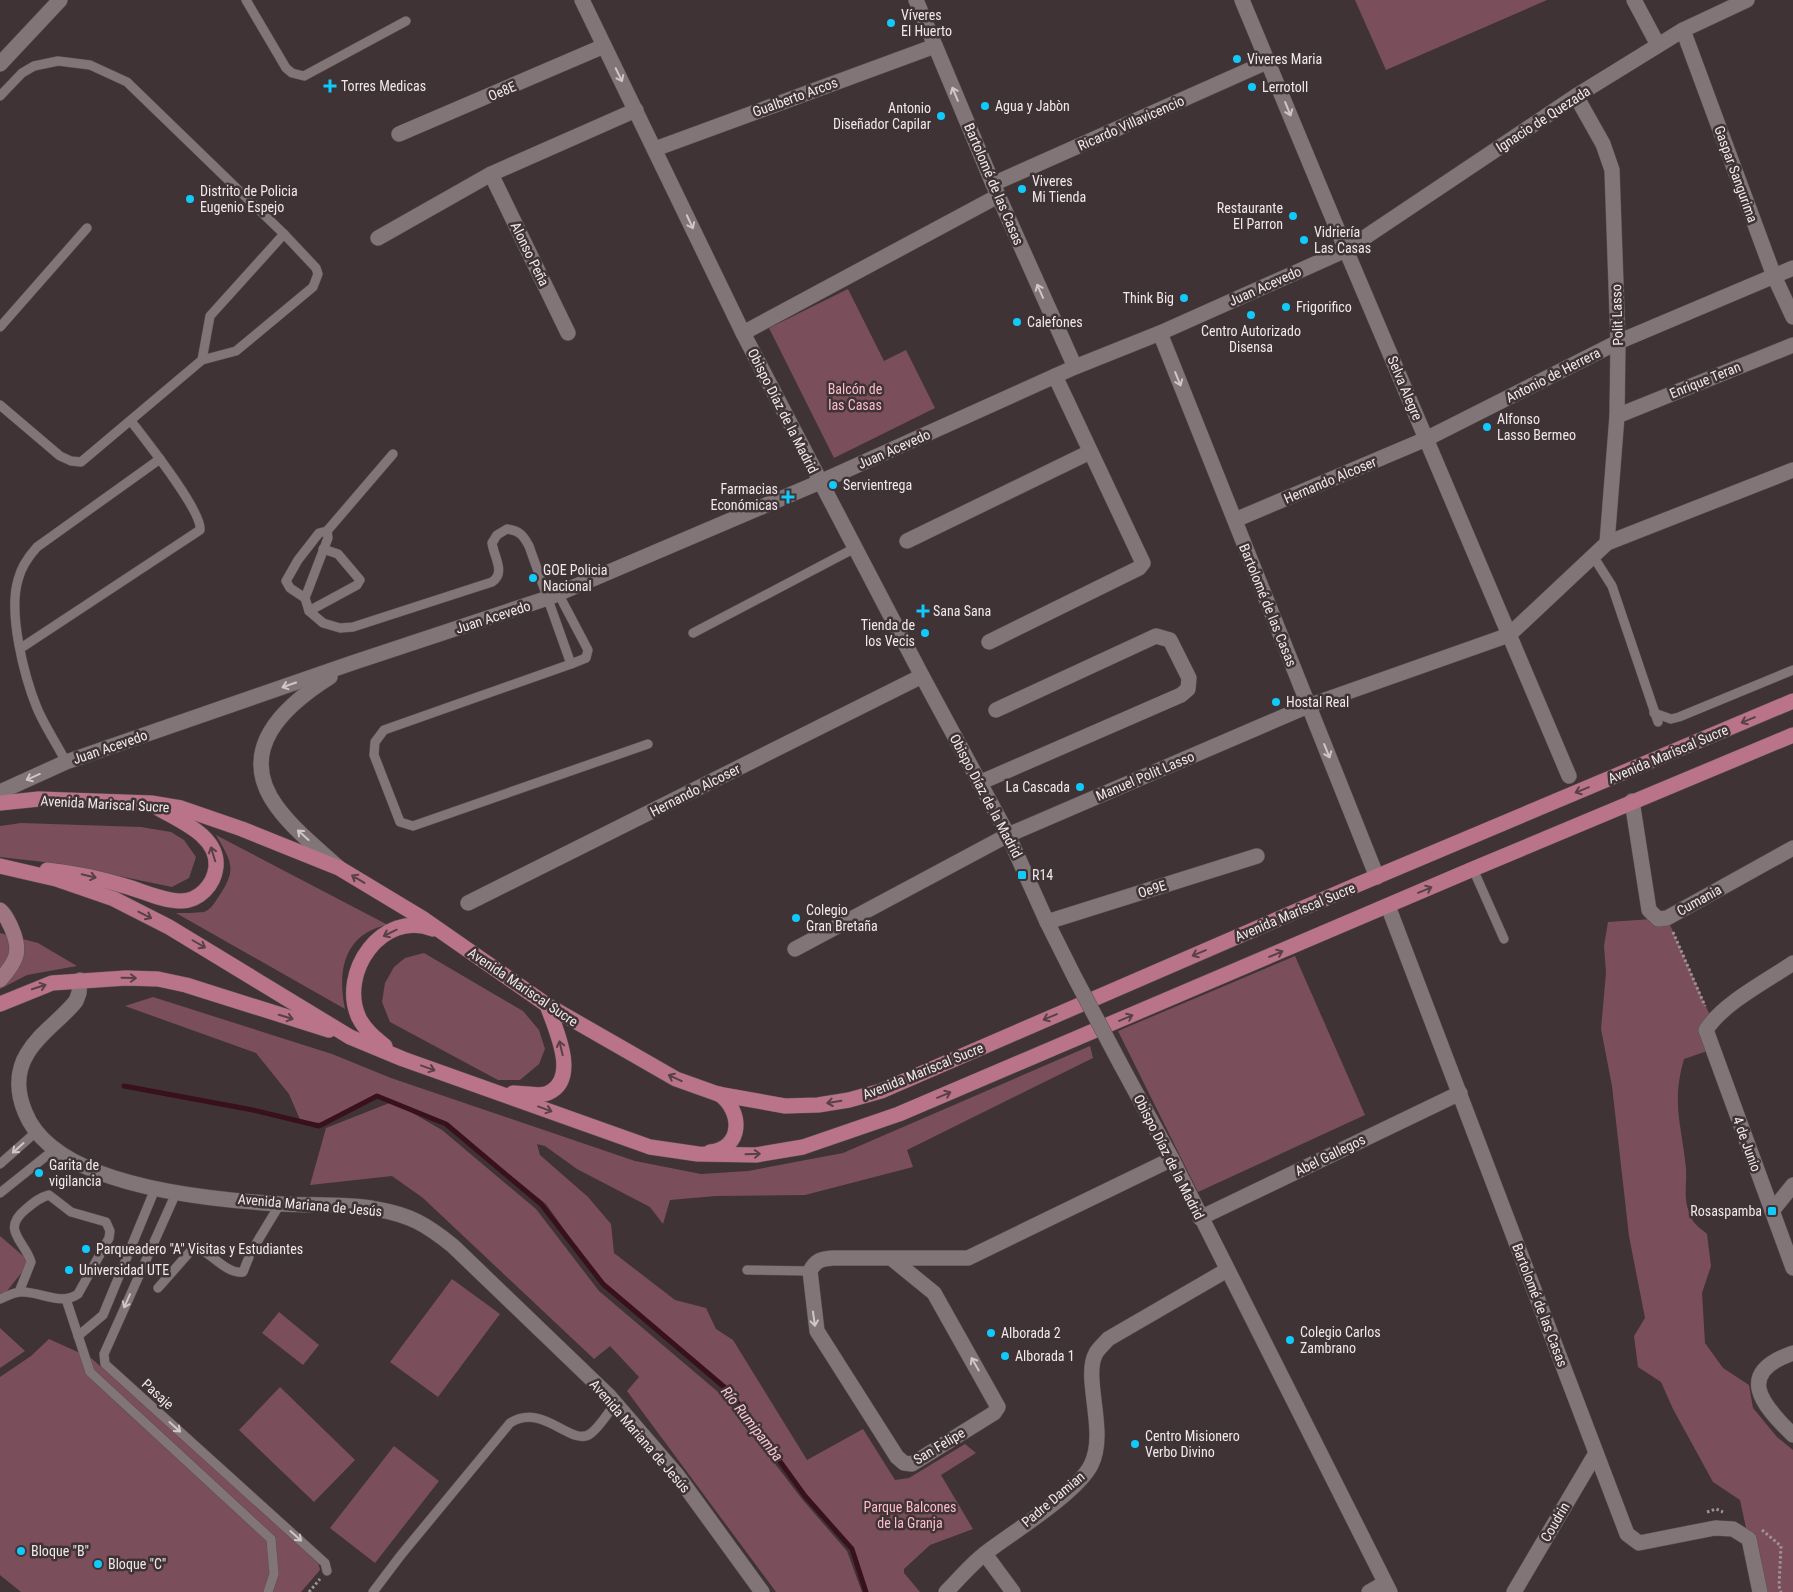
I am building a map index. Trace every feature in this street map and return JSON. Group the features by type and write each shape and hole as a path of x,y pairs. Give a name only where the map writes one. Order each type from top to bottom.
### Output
{"main road":[{"name":"Avenida Mariscal Sucre","path":"0,804 39,799 151,803 181,808 208,817 339,868 452,939 547,1005 676,1079 718,1094 785,1106 841,1101 881,1091 1377,877 1793,702"},
{"path":"0,1004 52,983 126,978 158,979 350,1037 403,1059 650,1147 698,1154 756,1155 803,1147 900,1114 1473,868 1793,735"},
{"path":"3,866 76,873 163,898 181,901 196,898 205,891 213,879 216,860 214,850 202,835 151,803"},
{"path":"3,866 56,880 122,903 169,926 350,1037"},
{"path":"0,910 5,914 18,943 13,966 0,980"},
{"path":"403,1059 371,1036 360,1018 354,998 354,977 362,958 374,942 392,931 412,925 430,928 452,939"},
{"path":"499,1093 547,1094 558,1086 563,1077 563,1054 547,1005"},
{"path":"698,1154 714,1152 724,1147 735,1131 734,1110 729,1101 718,1094"}],"street":[{"path":"0,64 60,0"},
{"name":"Obispo Díaz de la Madrid","path":"582,0 743,333 922,676 1008,834 1047,922 1075,978 1172,1159 1200,1218 1388,1587"},
{"name":"Bartolomé de las Casas","path":"916,0 995,190 1075,367"},
{"name":"Selva Alegre","path":"1242,0 1569,776"},
{"path":"1634,0 1658,45"},
{"name":"Ignacio de Quezada","path":"1346,250 1576,96 1683,30 1747,0"},
{"name":"Gaspar Sangurima","path":"1683,30 1774,276 1793,316"},
{"name":"Oe8E","path":"399,134 604,46"},
{"name":"Gualberto Arcos","path":"655,149 935,46"},
{"name":"Ricardo Villavicencio","path":"743,333 995,190 1269,61"},
{"name":"Polit Lasso","path":"1576,96 1604,144 1612,170 1618,342 1618,416 1607,543"},
{"path":"378,238 492,174 636,110"},
{"name":"Alonso Peña","path":"492,174 568,333"},
{"name":"Juan Acevedo","path":"66,762 553,596 820,482 1075,367 1160,333 1346,250"},
{"name":"Antonio de Herrera","path":"1426,439 1618,342 1793,268"},
{"name":"Bartolomé de las Casas","path":"1160,333 1377,877"},
{"name":"Enrique Teran","path":"1618,416 1793,345"},
{"path":"989,642 1142,566 1143,560 1055,376"},
{"name":"Hernando Alcoser","path":"1234,520 1426,439"},
{"path":"907,540 1090,452"},
{"path":"1509,636 1607,543 1793,470"},
{"path":"979,783 1181,696 1190,684 1174,645 1166,637 1156,636 996,710"},
{"name":"Manuel Polit Lasso","path":"795,949 1008,834 1308,706 1509,636"},
{"name":"Juan Acevedo","path":"339,868 294,826 277,806 266,787 262,769 263,752 275,722 289,706 303,694 352,663"},
{"name":"Hernando Alcoser","path":"468,903 922,676"},
{"name":"Avenida Mariscal Sucre","path":"0,792 66,762"},
{"name":"Cumania","path":"1632,801 1649,910 1658,919 1667,918 1793,848"},
{"name":"Oe9E","path":"1047,922 1257,856"},
{"name":"Bartolomé de las Casas","path":"1388,906 1627,1534 1638,1543 1696,1531 1733,1529 1749,1539 1757,1591"},
{"path":"1712,1020 1793,963"},
{"name":"Avenida Mariana de Jesús","path":"80,980 76,1001 26,1054 18,1078 19,1097 26,1115 36,1132 55,1149 84,1166 111,1177 176,1193 280,1204 373,1208 399,1214 427,1225 453,1246 616,1403 677,1474 762,1592"},
{"name":"4 de Junio","path":"1712,1020 1706,1030 1793,1268"},
{"name":"Abel Gallegos","path":"1200,1218 1460,1093"},
{"path":"810,1270 819,1260 968,1258 1172,1159"},
{"path":"1772,1211 1793,1186"},
{"name":"San Felipe","path":"810,1270 816,1330 897,1457 904,1463 912,1464 994,1413 998,1407 934,1292 891,1258"},
{"name":"Padre Damian","path":"946,1592 984,1554 1045,1510 1079,1481 1091,1466 1099,1444 1093,1374 1095,1354 1108,1339 1227,1270"},
{"path":"1793,1353 1770,1362 1759,1380 1762,1398 1774,1417 1793,1435"},
{"name":"Coudrin","path":"1514,1592 1596,1453"},
{"path":"984,1554 1014,1592"},
{"path":"1369,1592 1388,1587"}],"lane":[{"path":"246,0 286,68 292,73 304,76 406,21"},
{"path":"0,96 22,73 34,66 58,61 90,66 127,82 284,234 316,268 318,274 313,287 236,351 202,360 81,462 71,462 60,456 0,405"},
{"path":"0,328 87,228"},
{"path":"202,360 210,316 284,234"},
{"path":"21,648 200,530 197,515 160,459 131,421"},
{"path":"393,454 327,531 319,532 298,560 286,581 290,588 305,598 309,610 323,623 340,628 353,627 492,582 498,578 500,572 492,543 497,535 507,528 522,534 553,596 588,650 586,658 571,664 384,730 375,742 374,755 400,822 413,826 648,744"},
{"path":"66,762 37,708 21,648 16,616 16,589 21,569 31,554 160,459"},
{"path":"305,598 328,538 327,531"},
{"path":"693,633 855,548"},
{"path":"309,610 356,585 360,580 338,554 323,549"},
{"path":"1593,556 1612,586 1658,722"},
{"path":"553,596 571,664"},
{"path":"1654,713 1661,717 1679,717 1793,670"},
{"path":"1473,868 1504,939"},
{"path":"0,1164 36,1132"},
{"path":"0,1193 55,1149"},
{"path":"78,1336 103,1315 155,1188"},
{"name":"Pasaje","path":"176,1193 104,1354 105,1364 326,1562 327,1571"},
{"path":"0,1299 19,1292 66,1298 73,1297 82,1290 106,1245 110,1231 106,1222 71,1212 49,1194 19,1214 13,1223 15,1235 31,1262 19,1292"},
{"path":"158,1288 195,1246 226,1266 238,1272 243,1272 251,1252 280,1204"},
{"path":"747,1270 810,1270"},
{"path":"66,1298 90,1372 271,1539 274,1574 268,1592"},
{"path":"373,1592 401,1554 510,1423 525,1416 544,1420 570,1433 582,1436 590,1434 616,1403"}],"path":[{"path":"1667,918 1712,1020"}],"green space":[{"path":"1355,0 1547,0 1386,70"},
{"name":"Balcón de las Casas","path":"848,289 884,361 906,350 935,408 834,458 769,328"},
{"path":"21,823 141,827 171,832 184,840 196,857 189,878 172,887 61,864 0,857 0,826"},
{"path":"216,835 388,925 373,929 362,936 353,945 347,956 343,968 342,981 345,1009 176,913 206,911 215,903 228,881 230,874 229,860"},
{"path":"1667,918 1712,1020 1713,1049 1684,1059 1678,1089 1686,1169 1687,1207 1694,1223 1707,1234 1711,1266 1702,1293 1705,1343 1723,1368 1749,1385 1753,1408 1777,1437 1793,1450 1793,1592 1760,1592 1740,1500 1713,1482 1673,1409 1661,1382 1638,1367 1634,1336 1645,1318 1629,1236 1612,1086 1601,1029 1606,973 1604,946 1608,922"},
{"path":"0,933 38,943 77,966 27,975 0,989"},
{"path":"424,953 523,1011 539,1030 545,1049 539,1064 520,1080 498,1080 390,1022 382,1002 385,983 394,967 405,958"},
{"path":"1295,956 1365,1115 1198,1192 1118,1031"},
{"name":"Parque Balcones de la Granja","path":"153,997 332,1054 391,1078 635,1161 701,1174 748,1171 843,1153 1090,1046 1093,1058 907,1150 913,1167 805,1195 716,1196 670,1200 663,1224 650,1207 577,1169 545,1146 537,1144 540,1155 588,1197 611,1224 614,1253 675,1300 706,1308 716,1329 733,1340 807,1460 863,1429 895,1480 909,1478 965,1444 976,1453 941,1475 973,1529 930,1545 904,1569 904,1573 920,1592 868,1592 852,1549 806,1497 729,1391 603,1284 546,1204 446,1124 397,1104 442,1130 536,1209 599,1291 724,1397 802,1499 847,1551 862,1592 776,1592 627,1391 639,1377 610,1346 594,1359 423,1198 392,1176 310,1185 326,1128 392,1102 377,1096 324,1123 301,1122 289,1094 256,1053 125,1006"},
{"path":"0,1236 30,1262 3,1296 0,1293"},
{"path":"452,1279 500,1314 438,1397 390,1362"},
{"path":"279,1312 319,1345 303,1365 262,1333"},
{"path":"0,1328 25,1351 0,1368"},
{"name":"Universidad UTE","path":"49,1339 91,1358 317,1558 320,1570 301,1592 21,1592 0,1575 0,1377 31,1356"},
{"path":"280,1387 355,1460 314,1502 239,1430"},
{"path":"394,1446 439,1481 375,1563 330,1528"}],"waterway":[{"name":"Río Rumipamba","path":"124,1086 253,1110 319,1126 377,1096 446,1124 541,1204 603,1284 729,1391 805,1496 852,1549 866,1592"}],"place":[{"name":"Víveres El Huerto","path":"891,23"},
{"name":"Viveres Maria","path":"1237,59"},
{"name":"Torres Medicas","path":"330,86"},
{"name":"Lerrotoll","path":"1252,87"},
{"name":"Agua y Jabòn","path":"985,106"},
{"name":"Antonio Diseñador Capilar","path":"941,116"},
{"name":"Viveres Mi Tienda","path":"1022,189"},
{"name":"Distrito de Policia Eugenio Espejo","path":"190,199"},
{"name":"Restaurante El Parron","path":"1293,216"},
{"name":"Vidriería Las Casas","path":"1304,240"},
{"name":"Think Big","path":"1184,298"},
{"name":"Frigorifico","path":"1286,307"},
{"name":"Centro Autorizado Disensa","path":"1251,315"},
{"name":"Calefones","path":"1017,322"},
{"name":"Alfonso Lasso Bermeo","path":"1487,427"},
{"name":"Servientrega","path":"833,485"},
{"name":"Farmacias Económicas","path":"788,497"},
{"name":"GOE Policia Nacional","path":"533,578"},
{"name":"Sana Sana","path":"923,611"},
{"name":"Tienda de los Vecis","path":"925,633"},
{"name":"Hostal Real","path":"1276,702"},
{"name":"La Cascada","path":"1080,787"},
{"name":"R14","path":"1022,875"},
{"name":"Colegio Gran Bretaña","path":"796,918"},
{"name":"Garita de vigilancia","path":"39,1173"},
{"name":"Rosaspamba","path":"1772,1211"},
{"name":"Parqueadero \"A\" Visitas y Estudiantes","path":"86,1249"},
{"name":"Universidad UTE","path":"69,1270"},
{"name":"Alborada 2","path":"991,1333"},
{"name":"Colegio Carlos Zambrano","path":"1290,1340"},
{"name":"Alborada 1","path":"1005,1356"},
{"name":"Centro Misionero Verbo Divino","path":"1135,1444"},
{"name":"Bloque \"B\"","path":"21,1551"},
{"name":"Bloque \"C\"","path":"98,1564"}]}
